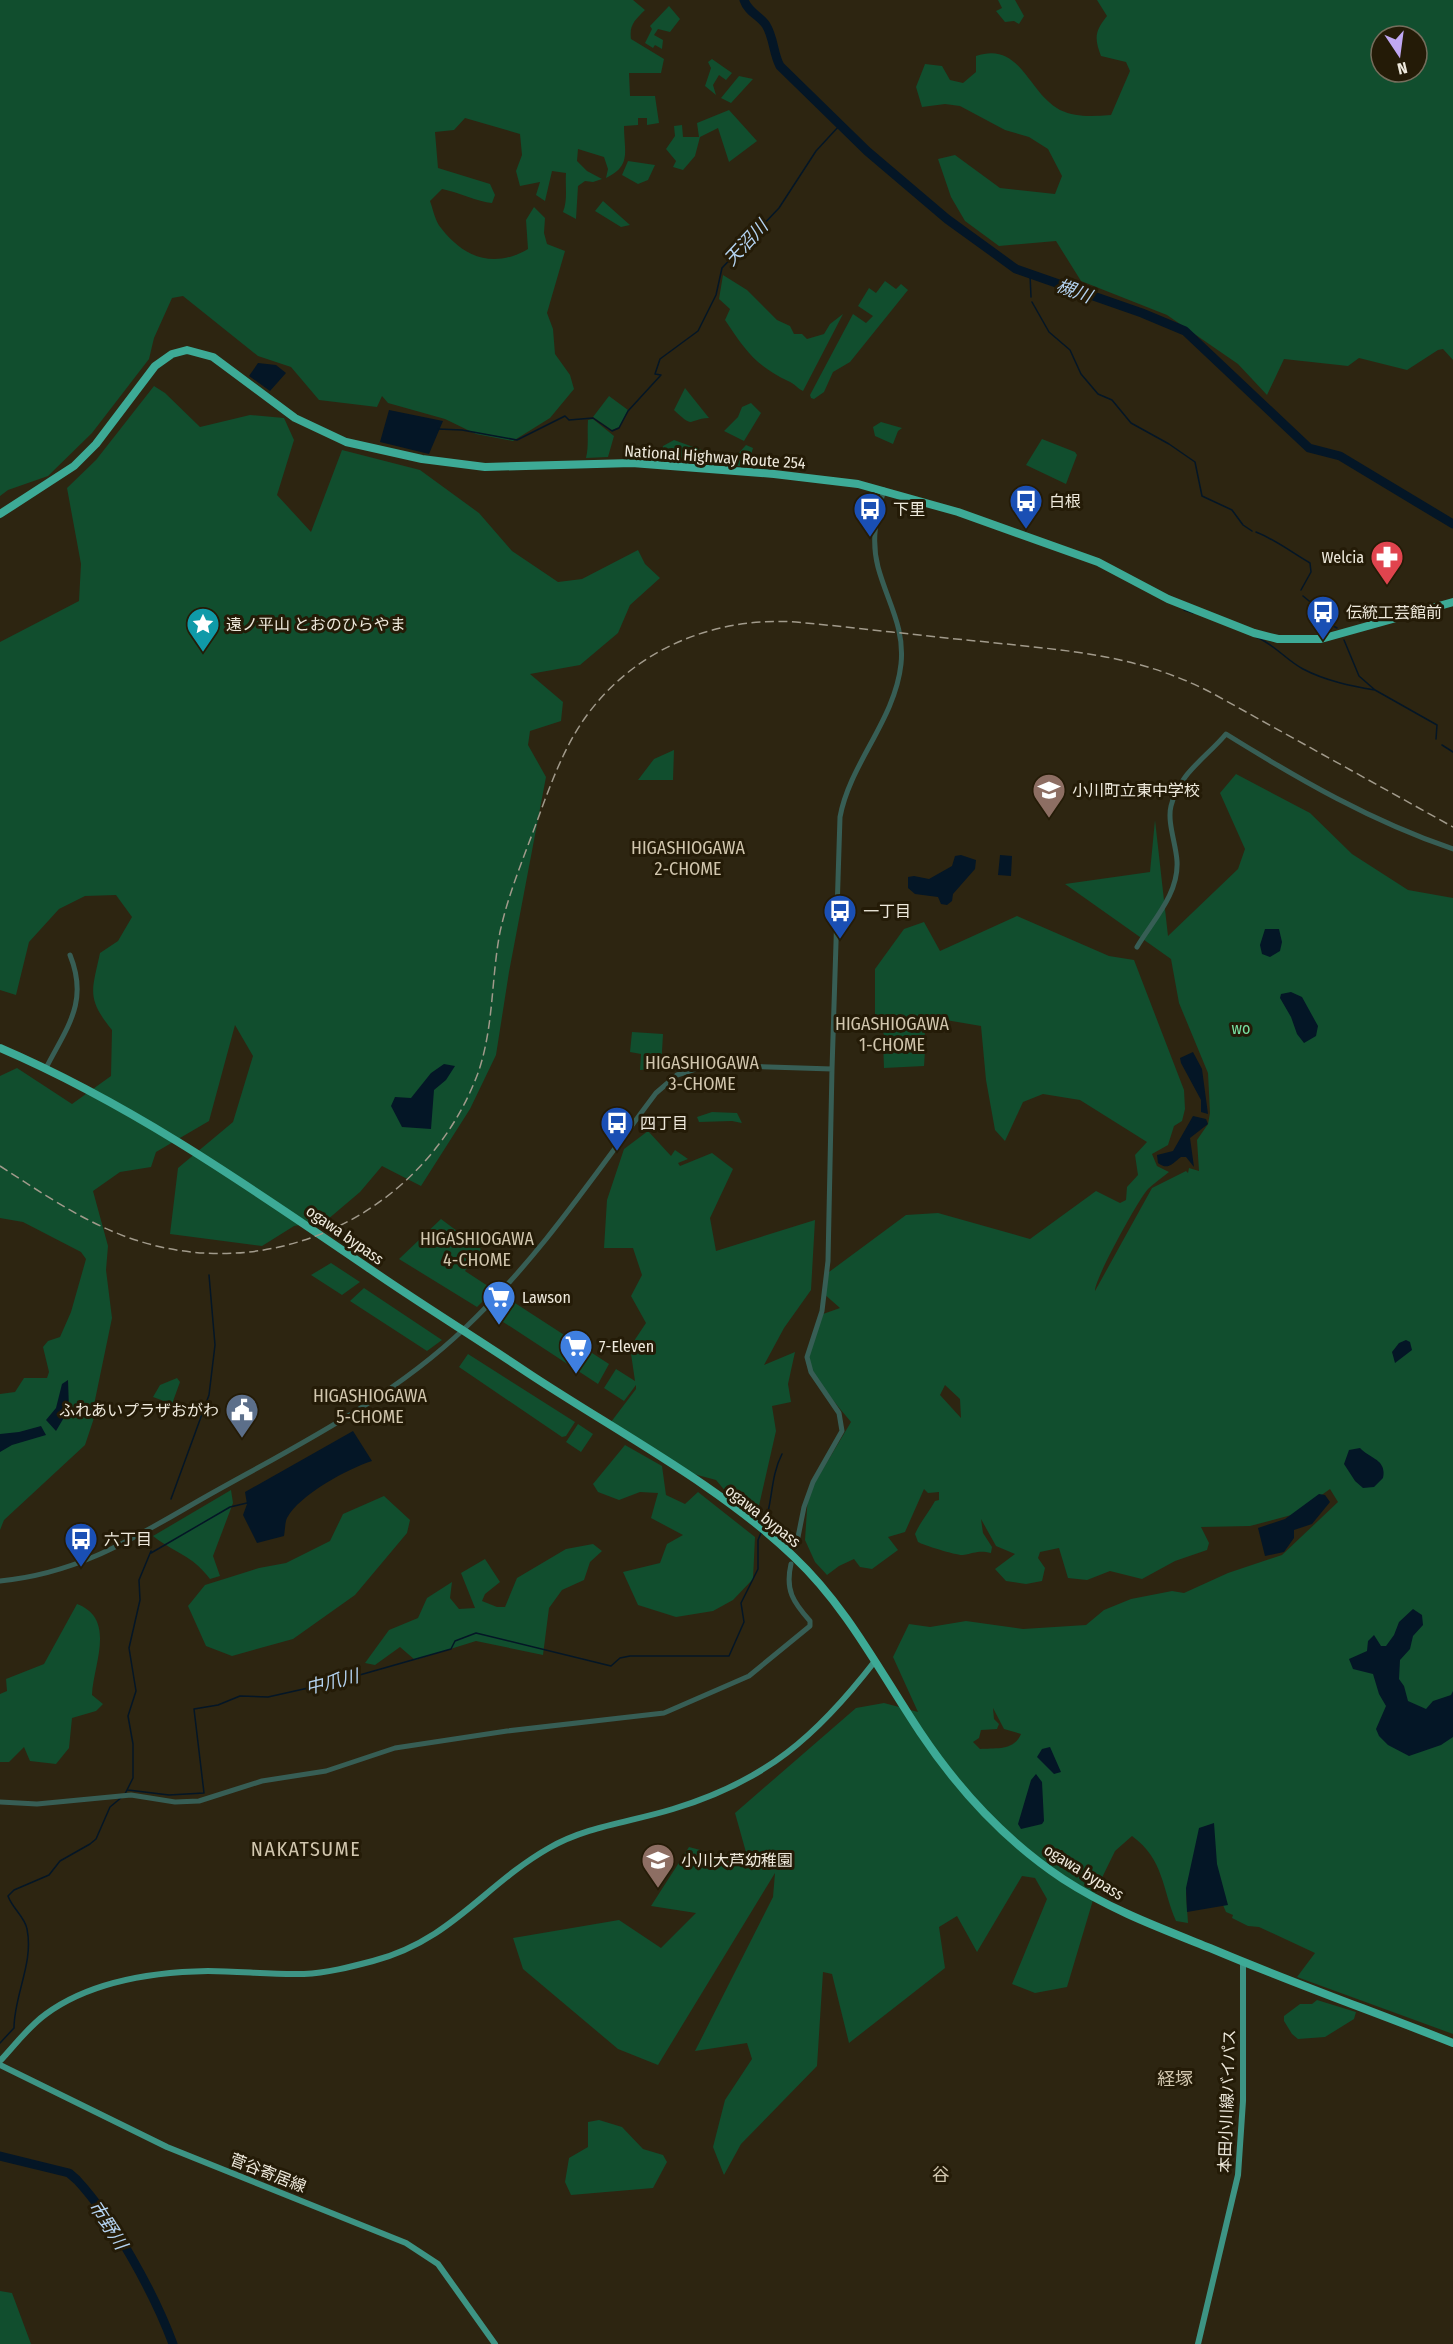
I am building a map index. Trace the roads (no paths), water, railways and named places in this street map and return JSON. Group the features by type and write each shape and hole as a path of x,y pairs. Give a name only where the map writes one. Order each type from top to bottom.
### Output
{"highway":[{"name":"National Highway Route 254","path":"0,514 74,466 96,444 155,366 172,354 187,351 204,353 223,362 277,406 321,432 346,442 422,459 485,467 632,462 834,480 884,490 958,512 1098,562 1168,599 1254,633 1278,639 1321,639 1453,602"},
{"name":"ogawa bypass","path":"0,1048 46,1068 157,1129 278,1205 368,1268 698,1483 773,1538 824,1590 875,1660 918,1729 950,1774 980,1808 1022,1848 1064,1879 1106,1904 1243,1963 1453,2043"}],"main road":[{"path":"0,2063 45,2015 67,2001 98,1987 131,1979 198,1972 321,1972 376,1960 402,1951 458,1919 523,1865 562,1840 579,1833 672,1810 710,1796 753,1775 792,1750 822,1725 875,1660"},
{"name":"本田小川線バイパス","path":"1198,2344 1238,2175 1243,2102 1243,1963"},
{"name":"菅谷寄居線","path":"0,2063 167,2147 406,2243 438,2264 495,2344"}],"street":[{"path":"796,1547 810,1490 842,1431 839,1413 811,1372 807,1357 822,1311 828,1261 840,817 851,780 892,698 902,661 898,622 880,574 875,548 876,521 884,490"},
{"path":"1137,947 1171,893 1176,878 1177,864 1171,806 1190,767 1211,751 1226,734 1338,801 1391,827 1453,849"},
{"path":"46,1068 78,1001 79,978 70,955"},
{"path":"0,1581 78,1563 151,1531 360,1408 464,1330 544,1244 656,1093 668,1081 685,1072 708,1065 832,1069"},
{"path":"0,1802 37,1804 131,1795 175,1802 199,1801 262,1781 326,1771 395,1748 507,1731 663,1713 748,1676 810,1626 810,1621 791,1596 788,1581 791,1564"}],"water":[{"path":"258,363 276,365 286,373 270,391 249,376"},
{"path":"389,410 443,421 429,454 380,442"},
{"path":"961,855 976,860 975,869 953,894 952,901 947,905 941,904 938,897 915,894 908,888 908,877 929,879 952,866 955,856"},
{"path":"1000,855 1012,856 1011,876 998,875"},
{"path":"1265,929 1279,929 1282,942 1280,951 1270,957 1262,954 1260,945"},
{"path":"1291,992 1302,997 1318,1026 1316,1036 1304,1043 1297,1034 1291,1017 1280,998 1281,994"},
{"path":"1193,1052 1202,1069 1208,1114 1201,1112 1201,1100 1181,1063 1180,1058"},
{"path":"444,1064 455,1066 446,1080 434,1090 431,1129 402,1127 391,1106 395,1097 411,1098 431,1073"},
{"path":"1193,1116 1206,1119 1208,1124 1190,1138 1194,1167 1186,1157 1181,1157 1168,1166 1158,1163 1157,1155 1173,1151"},
{"path":"1406,1340 1410,1342 1412,1350 1395,1363 1392,1352 1399,1343"},
{"path":"68,1380 69,1409 56,1431 46,1420 56,1408 62,1384"},
{"path":"41,1426 46,1435 12,1445 0,1452 0,1434"},
{"path":"353,1431 372,1461 338,1476 302,1500 287,1518 284,1536 257,1543 243,1515 247,1504 245,1492"},
{"path":"1360,1448 1380,1463 1384,1472 1383,1478 1374,1487 1363,1488 1355,1481 1344,1464 1349,1450"},
{"path":"1319,1494 1325,1495 1330,1502 1312,1524 1294,1530 1294,1538 1284,1552 1265,1556 1258,1528 1285,1519"},
{"path":"1413,1609 1422,1615 1423,1625 1413,1636 1410,1649 1400,1660 1399,1679 1404,1686 1408,1701 1426,1709 1433,1701 1451,1695 1453,1691 1453,1737 1441,1745 1409,1756 1388,1745 1379,1736 1376,1729 1386,1706 1379,1694 1373,1674 1353,1669 1349,1659 1367,1651 1368,1641 1374,1635 1381,1646 1386,1646 1399,1622"},
{"path":"1050,1747 1061,1772 1054,1774 1037,1757 1042,1749"},
{"path":"1036,1774 1042,1782 1044,1821 1042,1824 1021,1829 1018,1824 1031,1780"},
{"path":"1214,1823 1217,1864 1228,1905 1187,1912 1186,1888 1199,1828"}],"waterway":[{"name":"槻川","path":"744,0 748,8 766,25 780,66 867,151 947,219 1016,269 1142,313 1185,331 1309,448 1340,456 1453,524"},
{"name":"天沼川","path":"438,429 462,430 517,440 565,416 569,420 593,418 612,431 619,428 628,411 661,375 655,374 660,359 698,331 716,295 722,268 779,208 816,151 839,126"},
{"path":"1030,275 1031,297"},
{"path":"1032,302 1049,332 1070,350 1081,374 1098,394 1112,400 1131,423 1169,444 1195,462 1202,496 1232,510 1243,525 1252,531"},
{"path":"1256,532 1310,563 1311,572 1301,590"},
{"path":"1303,596 1314,605 1315,616 1337,628"},
{"path":"1184,610 1193,613"},
{"path":"1256,637 1312,673 1375,690"},
{"path":"1344,640 1359,676 1375,690 1437,725 1436,739"},
{"path":"1442,745 1453,752"},
{"path":"171,1499 209,1395 215,1345 209,1275"},
{"name":"中爪川","path":"764,1526 775,1472 782,1454"},
{"path":"151,1553 230,1507 247,1503"},
{"name":"中爪川","path":"128,1790 169,1795 204,1793 194,1709 218,1705 240,1696 268,1697 335,1682 451,1649 455,1641 476,1633 611,1666 620,1658 630,1656 729,1656 744,1622 741,1603 758,1569 758,1540 761,1533"},
{"path":"125,1794 133,1778 133,1744 128,1716 136,1691 129,1648 140,1600 139,1580 151,1551"},
{"name":"中爪川","path":"0,2043 14,2028 28,1954 26,1925 8,1896 14,1890 49,1875 60,1861 96,1839 110,1807 122,1797"},
{"name":"市野川","path":"0,2156 69,2173 77,2180 105,2215 132,2258 155,2302 173,2344"}],"railway":[{"path":"0,1166 69,1209 123,1236 194,1252 246,1252 296,1243 343,1224 386,1197 424,1162 455,1121 478,1073 490,1021 497,950 507,904 549,790 574,735 593,707 615,683 641,663 668,647 698,634 730,626 763,622 796,622 1046,648 1129,662 1184,680 1212,693 1453,827"}],"place":[{"name":"白根","path":"1026,530"},
{"name":"下里","path":"870,538"},
{"name":"Welcia","path":"1387,586"},
{"name":"伝統工芸館前","path":"1323,641"},
{"name":"遠ノ平山 とおのひらやま","path":"203,653"},
{"name":"小川町立東中学校","path":"1049,819"},
{"name":"一丁目","path":"840,940"},
{"name":"四丁目","path":"617,1152"},
{"name":"Lawson","path":"499,1326"},
{"name":"7-Eleven","path":"576,1375"},
{"name":"ふれあいプラザおがわ","path":"242,1439"},
{"name":"六丁目","path":"81,1568"},
{"name":"小川大芦幼稚園","path":"658,1889"}],"district":[{"name":"HIGASHIOGAWA 2-CHOME","path":"688,858"},
{"name":"HIGASHIOGAWA 1-CHOME","path":"892,1034"},
{"name":"HIGASHIOGAWA 3-CHOME","path":"702,1073"},
{"name":"HIGASHIOGAWA 4-CHOME","path":"477,1249"},
{"name":"HIGASHIOGAWA 5-CHOME","path":"370,1406"},
{"name":"NAKATSUME","path":"306,1849"},
{"name":"経塚","path":"1175,2079"},
{"name":"谷","path":"941,2175"}],"park label":[{"name":"wo","path":"1241,1028"}]}
